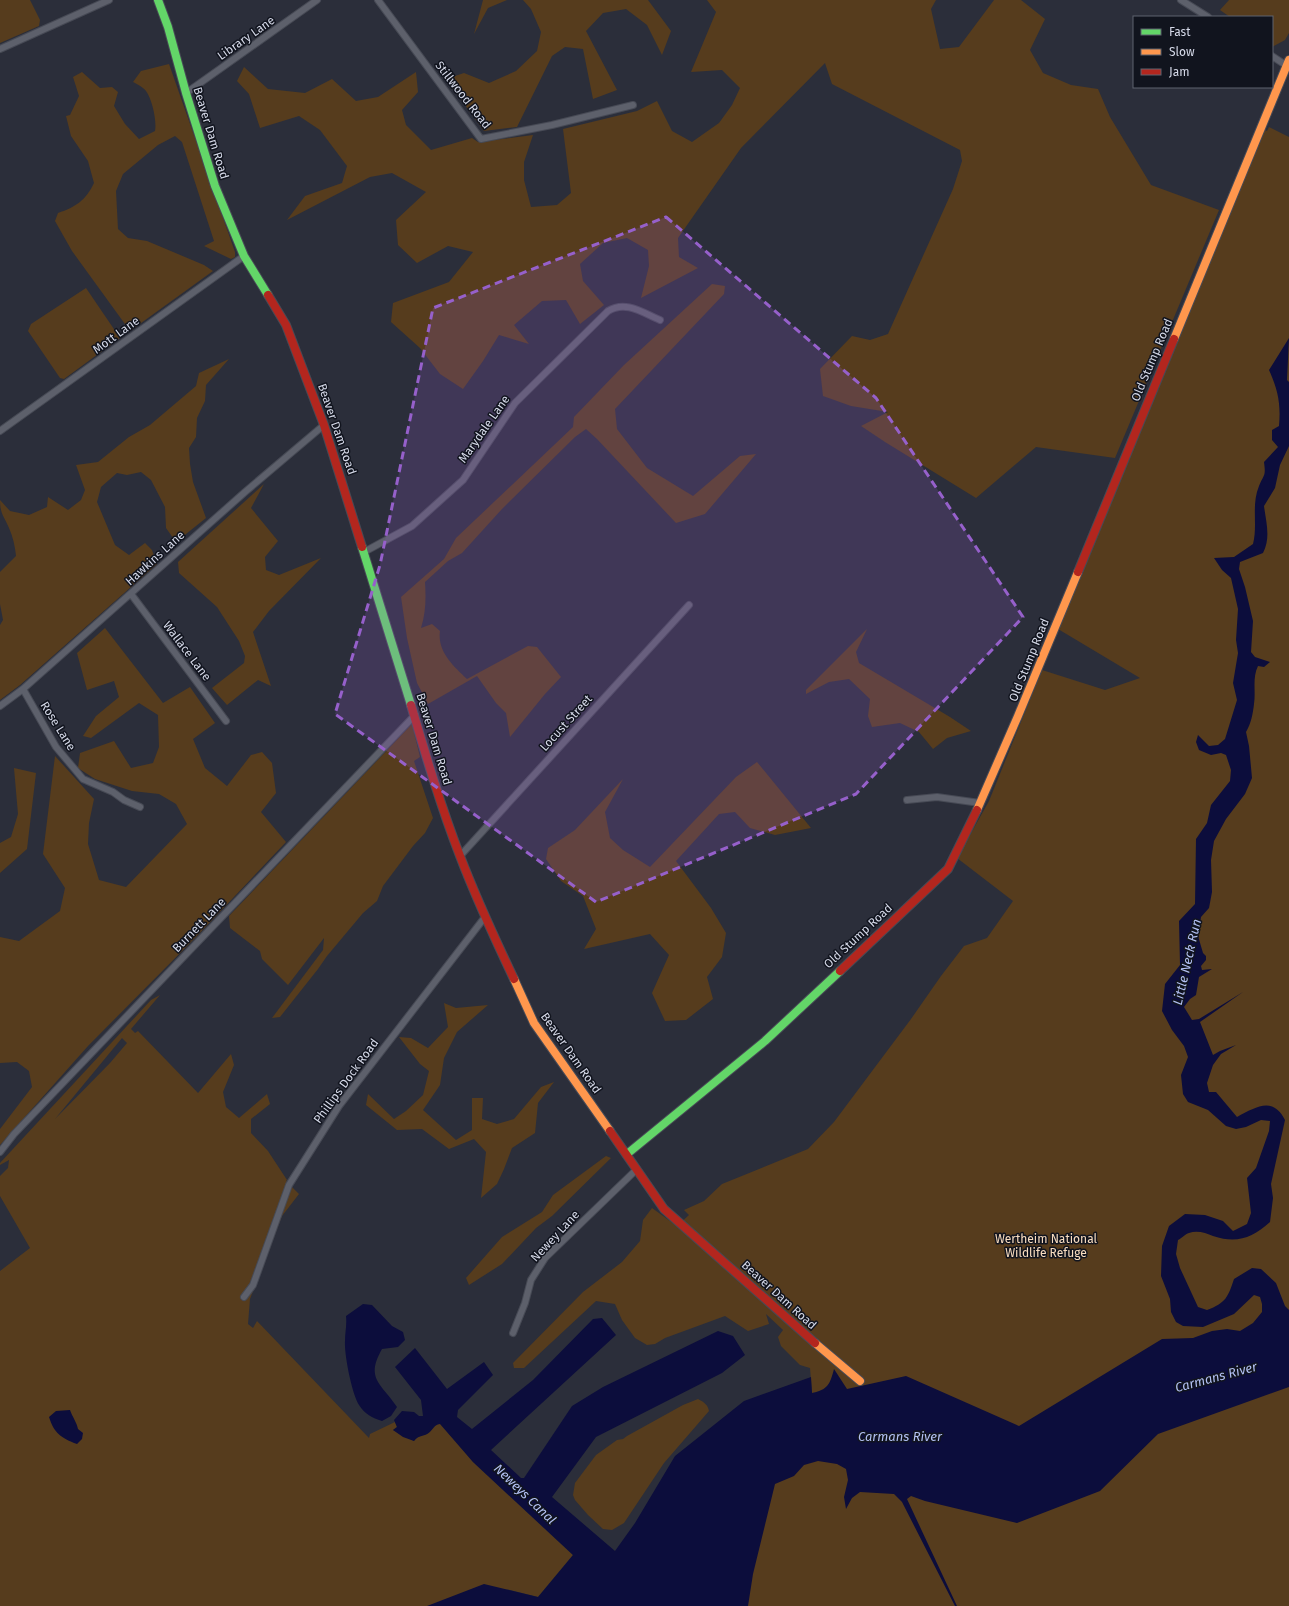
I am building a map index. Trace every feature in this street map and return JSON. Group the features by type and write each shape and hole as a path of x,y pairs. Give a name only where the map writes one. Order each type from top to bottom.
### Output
{"street":[{"path":"0,49 110,0"},
{"name":"Beaver Dam Road","path":"158,0 168,27 186,93 215,186 244,256 286,325 324,425 442,806 460,856 485,917 534,1023 664,1209 808,1337 860,1381"},
{"name":"Library Lane","path":"186,93 317,0"},
{"name":"Stillwood Road","path":"378,0 481,139 633,105"},
{"path":"1181,0 1206,16"},
{"path":"1273,56 1288,63"},
{"name":"Old Stump Road","path":"627,1154 764,1041 948,869 980,803 1018,716 1288,63"},
{"name":"Mott Lane","path":"0,431 244,256"},
{"name":"Marydale Lane","path":"364,552 412,526 463,480 515,403 608,311 621,306 630,307 660,320"},
{"name":"Hawkins Lane","path":"0,706 23,689 245,492 324,425"},
{"name":"Wallace Lane","path":"131,594 226,721"},
{"name":"Locust Street","path":"460,856 689,605"},
{"name":"Rose Lane","path":"23,689 56,747 83,779 113,792 124,800 140,807"},
{"name":"Burnett Lane","path":"0,1152 31,1117 415,715"},
{"path":"907,800 937,797 980,803"},
{"name":"Phillips Dock Road","path":"244,1297 253,1285 289,1184 339,1106 485,917"},
{"name":"Newey Lane","path":"513,1333 525,1303 531,1280 545,1258 637,1169"}],"highlighted area":[{"path":"666,217 876,398 1023,617 856,794 596,902 335,714 380,565 433,308"}],"green space":[{"path":"0,0 30,0 40,20 39,26 0,43"},
{"path":"483,0 507,0 488,8 474,34"},
{"path":"523,0 648,0 671,31 662,55 647,25 626,9 603,13 586,31 617,90 593,99 583,49 565,47 552,56 517,127 484,131 446,79 464,73 489,83 516,71 537,51 541,32 531,9"},
{"path":"707,0 936,0 931,9 940,49 959,47 994,0 1021,0 1045,19 1030,50 1043,73 1071,85 1098,89 1110,117 1151,185 1219,210 1115,458 1036,447 976,498 861,426 888,412 851,406 823,396 820,369 852,336 870,340 888,334 953,189 962,161 960,150 832,84 825,63 741,148 678,238 679,257 698,268 641,298 649,266 648,250 627,238 603,243 580,264 583,281 604,305 580,324 566,300 542,301 514,325 529,344 499,335 463,389 440,374 420,348 391,322 393,303 449,282 473,252 448,246 417,263 398,245 396,220 426,192 392,173 370,177 287,220 305,196 342,183 347,166 320,130 299,116 260,128 249,94 237,81 244,67 268,89 305,93 332,79 356,101 378,97 416,72 418,92 402,110 406,125 431,150 472,138 478,142 533,135 524,162 524,180 531,207 557,205 571,193 563,129 637,111 657,101 672,131 692,142 719,123 732,105 740,88 722,70 691,72 716,12"},
{"path":"1229,0 1289,0 1289,33 1285,40 1273,46 1273,16 1229,16 1220,10"},
{"path":"169,64 235,252 235,257 231,259 204,246 214,241 182,142 175,136 158,145 123,174 116,191 118,229 128,238 147,241 204,265 213,271 130,331 72,251 55,221 58,213 80,202 88,194 94,183 88,161 71,136 66,116 70,115 79,96 73,77 82,72 100,88 112,87 118,92 114,106 125,124 139,139 155,131 155,116 148,95 143,88 133,82 141,71"},
{"name":"Wertheim National Wildlife Refuge","path":"1269,127 1289,137 1289,1606 552,1606 829,1404 832,1377 825,1388 812,1393 810,1368 800,1365 781,1346 778,1337 783,1330 766,1314 769,1324 748,1331 725,1316 665,1338 655,1344 647,1345 635,1338 622,1320 615,1304 596,1301 524,1368 514,1368 513,1363 583,1292 622,1262 640,1241 643,1220 652,1208 677,1226 689,1215 684,1210 704,1201 722,1184 808,1149 834,1122 964,946 987,938 1013,901 957,858 989,801 1042,670 1105,690 1140,678 1058,629 1260,128 1267,131"},
{"path":"712,284 725,286 724,294 615,409 617,429 647,468 693,496 740,456 756,454 705,514 676,523 586,429 575,437 502,509 462,553 448,561 425,582 426,594 424,616 421,628 432,624 440,631 441,645 447,658 467,679 528,646 537,647 561,677 510,737 506,713 496,703 477,676 428,704 417,683 407,638 401,597 444,559 456,538 573,427 574,417 624,365"},
{"path":"86,288 120,338 64,379 60,378 28,331 31,324"},
{"path":"229,359 206,385 205,401 197,418 196,437 189,448 193,482 206,518 176,542 166,528 165,507 151,480 141,472 127,475 117,473 101,487 97,502 115,545 129,555 145,543 152,550 157,564 20,685 0,700 0,625 3,620 0,604 0,572 16,556 12,535 2,512 0,500 10,511 29,515 47,507 48,497 68,510 81,500 85,490 76,465 98,462 129,437 150,425 196,386 199,373"},
{"path":"264,484 251,508 278,541 265,557 266,570 279,575 321,558 269,611 253,632 271,686 258,680 227,705 212,688 244,663 245,656 239,641 217,607 179,573 178,562"},
{"path":"105,628 163,703 190,687 215,723 193,739 205,768 227,786 251,755 262,752 272,763 276,793 261,812 286,842 196,937 88,1046 0,1145 0,1129 32,1087 29,1071 17,1062 0,1063 0,937 19,941 60,911 65,888 43,854 55,756 94,799 89,823 88,844 99,880 126,887 187,824 176,804 159,794 132,791 95,779 78,768 80,753 114,741 131,768 153,763 159,747 158,715 139,703 91,738 83,736 96,716 119,697 114,681 87,690 77,653"},
{"path":"867,629 856,652 859,663 971,731 947,738 933,749 919,732 900,723 872,727 868,716 870,699 849,679 829,682 806,694 806,690"},
{"path":"412,724 420,757 414,761 433,818 425,833 413,846 383,886 377,901 363,913 327,956 280,1017 272,1018 323,950 324,938 288,985 262,959 260,951 230,928 229,916"},
{"path":"757,762 811,828 775,835 750,828 735,812 719,814 676,861 711,908 726,933 722,957 707,977 713,999 686,1020 665,1021 652,993 669,955 650,934 584,949 596,929 583,896 561,881 546,859 548,848 575,830 623,779 605,812 610,838 623,850 650,867 736,777"},
{"path":"14,768 36,773 27,849 0,873 0,843 11,837 18,814"},
{"path":"160,995 131,1029 135,1033 138,1031 198,1093 231,1054 234,1065 223,1092 226,1107 239,1118 267,1094 270,1104 251,1119 251,1133 268,1151 287,1180 286,1181 299,1194 282,1216 250,1299 248,1324 253,1328 257,1321 369,1438 370,1434 395,1422 397,1427 393,1430 414,1441 427,1434 440,1423 473,1462 573,1555 538,1597 506,1589 540,1606 0,1606 0,1271 30,1248 0,1196 0,1176 8,1168 9,1160 0,1165 0,1163 151,1000","holes":["122,1038 127,1043 110,1063 55,1119"]},
{"path":"444,1003 456,1008 488,1005 457,1032 444,1058 440,1085 423,1110 456,1140 472,1130 472,1098 483,1098 482,1119 497,1124 514,1119 541,1087 554,1082 538,1103 535,1133 512,1148 497,1184 481,1198 486,1152 474,1139 449,1149 422,1129 397,1130 366,1105 368,1094 394,1119 406,1111 423,1095 429,1071 420,1064 399,1037 411,1038 428,1048 448,1027"},
{"path":"606,1156 611,1158 552,1216 536,1228 502,1264 469,1285 466,1278 502,1237 542,1212 553,1195"},
{"path":"698,1399 708,1407 709,1411 664,1463 624,1523 612,1530 603,1529 575,1500 573,1495 575,1483 596,1455 617,1440 623,1439 683,1405"}],"water":[{"path":"1289,338 1287,380 1289,382 1289,446 1280,465 1275,488 1264,506 1267,542 1263,553 1240,562 1239,569 1253,621 1251,652 1255,657 1270,662 1264,667 1258,666 1256,671 1253,711 1246,732 1252,778 1245,794 1226,819 1214,841 1211,860 1212,892 1209,908 1201,917 1198,936 1203,953 1206,956 1206,960 1201,966 1202,970 1212,969 1199,977 1196,995 1190,999 1184,1007 1192,1020 1199,1019 1243,992 1200,1022 1213,1055 1236,1045 1221,1054 1213,1065 1207,1083 1209,1092 1216,1092 1237,1117 1257,1107 1270,1106 1275,1108 1285,1120 1271,1184 1273,1198 1270,1222 1250,1236 1237,1239 1222,1238 1198,1232 1186,1234 1178,1240 1176,1254 1180,1268 1198,1307 1207,1310 1222,1302 1228,1295 1234,1279 1252,1268 1261,1269 1276,1283 1285,1306 1289,1310 1289,1387 1158,1434 1100,1491 1017,1523 925,1501 911,1496 907,1499 957,1606 955,1606 902,1502 894,1494 860,1492 852,1498 846,1509 844,1497 848,1480 846,1469 837,1464 818,1461 804,1465 794,1476 775,1484 753,1574 748,1606 427,1606 484,1584 538,1597 573,1555 473,1462 440,1424 429,1433 414,1441 403,1437 393,1430 397,1427 394,1420 402,1411 414,1412 419,1416 423,1416 421,1400 395,1367 415,1348 447,1389 484,1362 493,1375 458,1410 457,1417 472,1429 533,1380 593,1319 602,1318 616,1335 491,1450 521,1478 524,1478 572,1406 603,1387 718,1331 733,1336 745,1355 722,1373 596,1437 552,1497 615,1551 635,1523 675,1456 744,1401 811,1377 812,1393 817,1392 828,1386 834,1369 847,1389 906,1376 1019,1426 1162,1339 1193,1338 1212,1331 1227,1329 1240,1331 1253,1323 1262,1312 1260,1297 1254,1295 1234,1314 1203,1327 1183,1326 1176,1322 1171,1312 1170,1299 1161,1276 1162,1246 1169,1226 1185,1214 1205,1215 1223,1221 1233,1231 1247,1224 1251,1213 1247,1178 1256,1168 1269,1131 1270,1121 1261,1120 1246,1127 1236,1129 1226,1126 1208,1110 1188,1102 1183,1094 1181,1075 1188,1057 1184,1046 1172,1030 1162,1011 1165,984 1180,965 1179,921 1195,904 1196,839 1207,823 1211,805 1230,781 1231,770 1226,755 1221,753 1211,755 1199,750 1196,742 1198,735 1209,746 1218,745 1225,739 1237,700 1233,683 1238,653 1236,640 1238,609 1231,578 1222,570 1214,558 1234,557 1253,544 1255,530 1255,500 1265,473 1264,462 1278,447 1272,440 1272,430 1279,426 1280,411 1277,391 1269,370"},
{"path":"363,1304 372,1305 392,1326 403,1332 405,1340 398,1347 382,1349 377,1359 375,1374 377,1380 397,1407 391,1416 382,1421 369,1415 359,1405 351,1383 347,1364 345,1347 346,1316"},
{"path":"70,1410 78,1429 83,1433 82,1439 77,1444 62,1437 53,1427 49,1417 56,1411"}],"traffic: fast":[{"path":"158,0 168,27 186,93 215,186 244,256 268,295"},
{"path":"362,547 411,705"},
{"path":"627,1154 765,1041 840,971"}],"traffic: slow":[{"path":"1174,339 1289,60"},
{"path":"977,810 1078,572"},
{"path":"514,979 534,1023 610,1131"},
{"path":"815,1343 860,1381"}],"traffic: jam":[{"path":"268,295 286,325 324,425 362,547"},
{"path":"1078,572 1174,339"},
{"path":"411,705 453,838 479,903 514,979"},
{"path":"840,971 948,869 977,810"},
{"path":"610,1131 664,1209 815,1343"}],"water label":[{"name":"Little Neck Run","path":"1187,962"},
{"name":"Carmans River","path":"1216,1377"},
{"name":"Carmans River","path":"900,1436"},
{"name":"Neweys Canal","path":"525,1494"}]}
